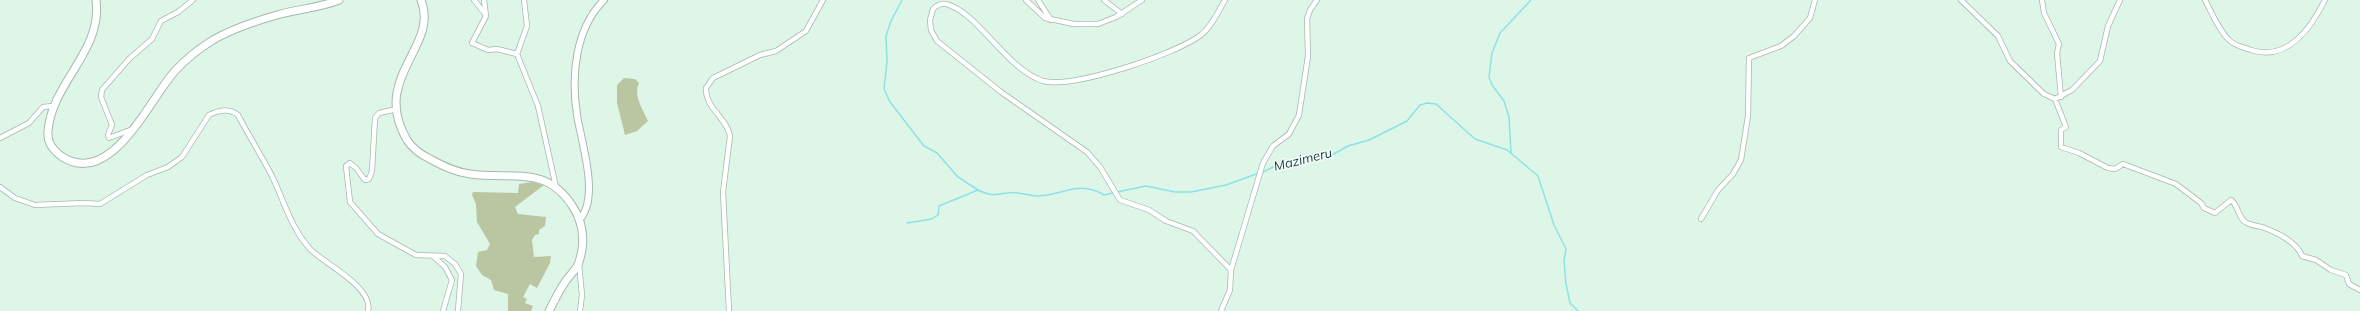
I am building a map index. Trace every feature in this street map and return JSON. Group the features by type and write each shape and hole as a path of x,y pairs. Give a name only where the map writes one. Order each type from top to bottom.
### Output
{"main road":[{"path":"96,0 97,17 90,41 58,93 53,106 48,132 49,144 66,159 83,163 97,160 123,142 134,129 175,70 212,41 278,14 314,9 339,0"},
{"path":"421,0 425,25 403,72 396,94 399,122 408,141 423,155 441,166 470,174 526,175 556,188 566,197 580,219 582,240 579,264 561,288 550,311"},
{"path":"580,219 585,214 587,207 588,170 577,114 575,66 588,21 604,0"}],"street":[{"path":"134,129 109,138 108,135 112,125 101,97 102,90 129,59 152,39 162,21 178,12 193,0"},
{"path":"474,0 486,15"},
{"path":"484,0 486,15 472,43 488,50 501,49 517,54"},
{"path":"524,0 527,26 517,54 538,106 556,188"},
{"path":"729,311 723,192 730,136 728,130 707,97 706,88 713,78 760,55 776,51 806,31 823,0"},
{"path":"1026,0 1045,18 1051,21 1074,24 1098,24 1122,14 1142,0"},
{"path":"1038,0 1051,21"},
{"path":"1104,0 1122,14"},
{"path":"1225,0 1204,32 1187,42 1130,66 1089,78 1054,82 1042,80 1015,64 968,17 947,4 942,4 933,9 930,20 931,30 937,40 952,54 1001,92 1087,152 1100,167 1114,194 1120,200 1149,210 1166,221 1193,231 1231,270"},
{"path":"1222,311 1230,290 1231,270 1266,157 1273,146 1289,134 1299,115 1308,56 1307,19 1316,0"},
{"path":"1701,219 1718,190 1733,174 1741,160 1748,116 1749,58 1781,46 1794,36 1810,18 1815,0"},
{"path":"1961,0 1998,36 2010,61 2044,94 2055,99 2061,97 2078,85 2100,61 2108,26 2120,0"},
{"path":"2042,0 2044,13 2059,44 2057,53 2061,97"},
{"path":"2205,0 2218,25 2229,40 2241,47 2264,52 2288,46 2298,39 2307,31 2325,0"},
{"path":"2055,99 2066,127 2061,130 2061,147 2079,153 2108,168 2115,169 2123,164 2163,178 2176,184 2201,202 2204,208 2215,213 2231,200 2235,203 2239,215 2246,223 2263,228 2287,239 2300,249 2302,256 2316,260 2331,270 2346,275 2349,284 2360,290"},
{"path":"0,138 29,123 43,107 53,106"},
{"path":"397,109 379,113 375,118 372,171 369,179 365,180 350,163 346,166 350,202 378,234 397,246 416,255 445,256 461,274 458,311"},
{"path":"0,187 15,198 35,205 84,202 100,204 147,175 168,167 182,158 209,115 216,111 234,112 238,115 272,176 299,235 311,250 347,275 364,296 369,307 368,311"},
{"path":"433,256 446,268 452,283 443,311"},
{"path":"579,264 582,295 580,311"}],"green space":[{"path":"624,78 635,79 639,83 637,88 638,98 648,121 637,131 625,135 617,103 617,85"},
{"path":"532,182 544,185 515,207 518,214 546,217 545,226 539,230 539,234 535,235 532,240 534,257 551,256 550,263 537,288 530,284 523,297 527,299 525,303 533,306 531,311 508,311 508,294 494,290 491,280 482,275 476,266 478,252 487,250 490,244 477,222 476,204 472,195 473,192 518,193 519,184"}],"waterway":[{"path":"902,0 891,21 886,36 887,62 884,89 890,102 924,146 937,153 958,177 978,190"},
{"path":"1511,153 1509,117 1504,101 1492,85 1489,77 1492,53 1500,33 1531,0"},
{"name":"Mazimeru","path":"1263,172 1277,165 1332,155 1348,146 1369,140 1407,121 1420,105 1427,103 1436,104 1475,139 1507,150 1538,176 1554,225 1566,249 1564,260 1566,284 1570,303 1578,311"},
{"name":"Mazimeru","path":"1117,192 1146,186 1175,192 1191,192 1226,185 1259,173"},
{"name":"Mazimeru","path":"907,223 932,219 938,215 939,206 978,190 990,194 1016,193 1038,196 1079,188 1095,191 1104,195 1113,193"}]}
